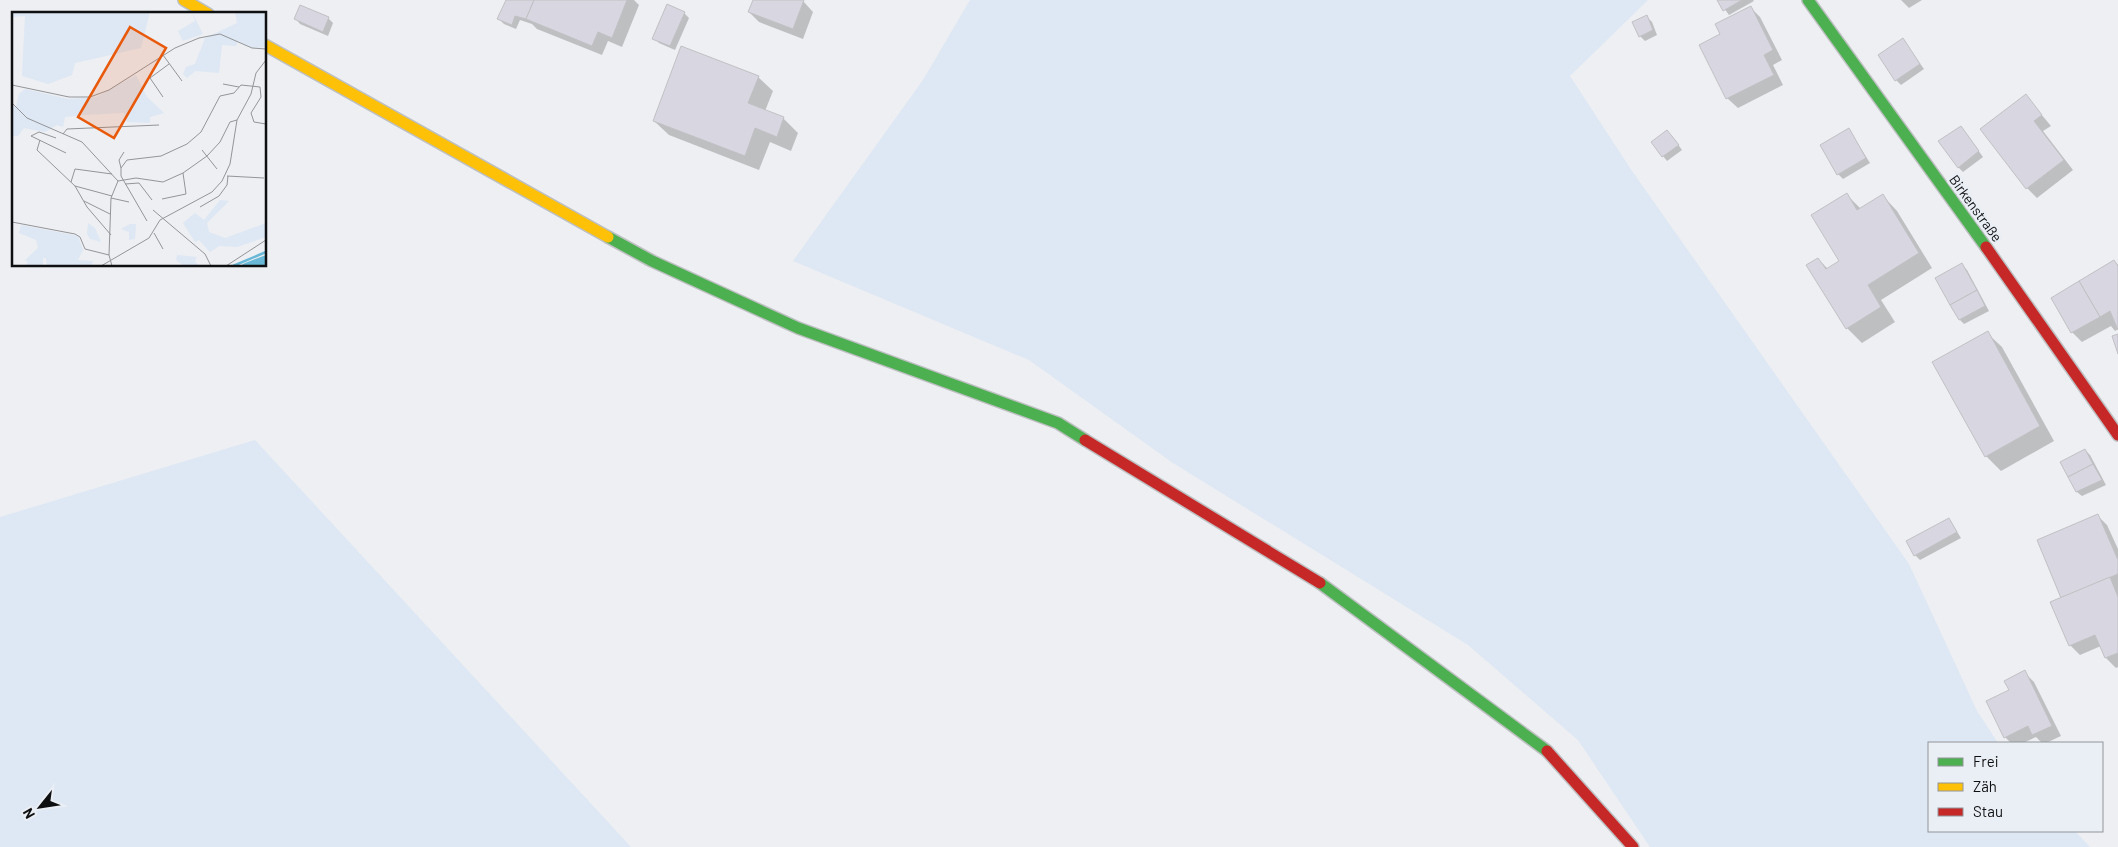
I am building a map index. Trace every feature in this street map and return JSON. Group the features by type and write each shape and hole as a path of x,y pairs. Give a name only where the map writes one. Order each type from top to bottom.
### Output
{"street":[{"path":"184,0 205,12"},
{"name":"Birkenstraße","path":"1808,0 2074,370 2118,435"},
{"path":"266,46 652,261 798,328 1058,423 1318,582 1375,623 1544,748 1633,847"}],"shaded area":[{"path":"970,0 1648,0 1570,76 1632,171 1909,564 1977,711 1997,742 1928,742 1928,832 2076,832 2090,847 1650,847 1578,740 1468,645 1173,463 1029,360 793,261 923,80"},
{"path":"255,440 631,847 0,847 0,517"}],"building":[{"path":"506,0 534,0 526,19 515,16 512,25 497,19"},
{"path":"534,0 627,0 612,38 598,32 592,46 526,19"},
{"path":"753,0 804,0 793,29 748,12"},
{"path":"1717,0 1742,0 1723,11"},
{"path":"667,4 685,12 670,46 652,39"},
{"path":"300,5 329,17 323,32 294,19"},
{"path":"1751,6 1773,50 1764,55 1774,75 1726,99 1699,45 1720,34 1715,24"},
{"path":"1647,15 1653,30 1639,37 1632,22"},
{"path":"1903,38 1920,64 1895,81 1878,55"},
{"path":"681,46 759,76 748,103 784,117 777,137 755,128 745,156 653,121"},
{"path":"2026,94 2042,115 2034,121 2064,160 2026,189 1980,129"},
{"path":"1961,126 1979,151 1958,168 1938,141"},
{"path":"1849,128 1866,158 1837,175 1820,145"},
{"path":"1667,130 1679,145 1662,157 1651,142"},
{"path":"1847,193 1857,210 1883,194 1919,253 1868,285 1881,307 1846,329 1806,265 1818,258 1826,269 1839,261 1811,215"},
{"path":"2114,260 2118,266 2118,330 2110,311 2100,317 2079,281"},
{"path":"1962,263 1977,290 1950,305 1935,278"},
{"path":"2079,281 2100,317 2071,333 2051,298"},
{"path":"1977,290 1985,306 1959,320 1950,305"},
{"path":"1988,331 2040,426 1985,457 1932,362"},
{"path":"2118,334 2118,354 2112,336"},
{"path":"2085,449 2093,464 2068,477 2060,462"},
{"path":"2093,464 2102,480 2076,492 2068,477"},
{"path":"2098,514 2118,560 2118,574 2061,598 2037,540"},
{"path":"1949,518 1957,532 1914,556 1906,541"},
{"path":"2110,577 2118,597 2118,653 2105,658 2095,635 2069,646 2050,602"},
{"path":"2025,670 2052,726 2032,735 2028,726 2004,738 1986,701 2009,690 2004,681"}],"traffic: fast":[{"path":"1808,0 1986,247"},
{"path":"608,237 652,261 798,328 1058,423 1085,440"},
{"path":"1320,583 1547,751"}],"traffic: slow":[{"path":"184,0 205,12"},
{"path":"266,46 608,237"}],"traffic: jam":[{"path":"1986,247 2118,435"},
{"path":"1085,440 1320,583"},
{"path":"1547,751 1633,847"}]}
